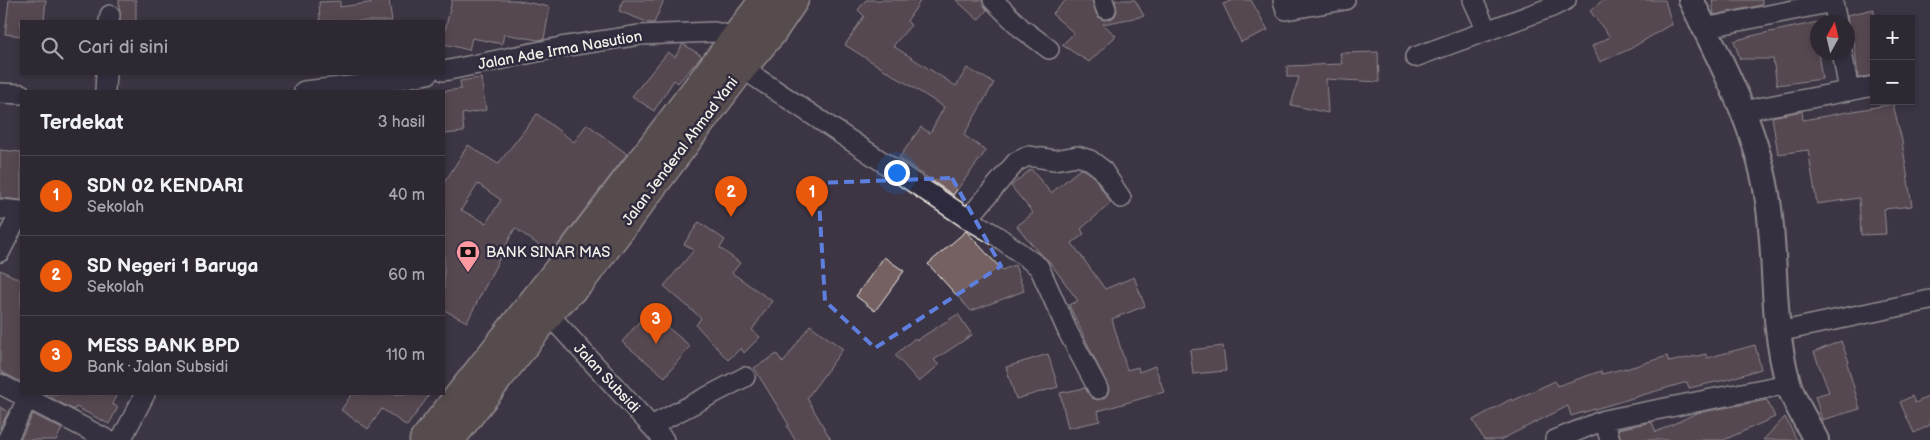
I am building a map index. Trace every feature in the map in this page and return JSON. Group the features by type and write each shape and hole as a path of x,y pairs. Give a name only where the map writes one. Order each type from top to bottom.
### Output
{"highway":[{"name":"Jalan Jenderal Ahmad Yani","path":"432,439 764,0"},
{"name":"Jalan Jenderal Ahmad Yani","path":"432,439 549,316 556,305 582,280 742,68 771,34 794,0"}],"street":[{"path":"993,0 1021,28 1048,49"},
{"path":"1284,5 1345,0"},
{"path":"1473,0 1487,31"},
{"path":"1415,58 1552,8 1566,0"},
{"path":"1691,0 1743,111 1760,165 1768,201 1778,332 1788,384 1816,440"},
{"path":"1705,28 1750,9 1833,1 1836,15"},
{"name":"Jalan Ade Irma Nasution","path":"445,71 561,47 640,35 714,32 736,37"},
{"path":"1843,60 1849,91"},
{"path":"742,68 968,219 997,236 1039,267 1068,332 1098,389"},
{"path":"106,75 106,90"},
{"path":"314,90 379,83 423,75"},
{"path":"1743,111 1870,87"},
{"path":"0,93 20,94"},
{"path":"968,219 1016,162 1028,156 1055,160 1077,156 1090,160 1102,168 1121,198"},
{"path":"0,209 20,211"},
{"path":"0,252 20,213"},
{"path":"1778,332 1930,300"},
{"name":"Jalan Subsidi","path":"549,316 664,440"},
{"path":"651,426 745,377"},
{"path":"0,384 20,392"},
{"path":"1555,440 1604,420 1788,384"},
{"path":"121,440 144,395"},
{"path":"7,440 29,396 108,440"},
{"path":"1604,420 1610,440"}],"highlighted area":[{"path":"952,178 1001,266 875,348 825,301 818,183"}],"building":[{"path":"9,0 46,0 44,20 20,20 20,36 5,34"},
{"path":"119,0 136,0 136,20 120,20"},
{"path":"389,0 392,20 320,20 319,2 340,1 340,7"},
{"path":"452,0 515,0 550,7 544,39 538,40 504,34 502,44 472,38 469,50 445,44 445,31"},
{"path":"623,0 664,0 654,23 649,23 619,11"},
{"path":"866,0 921,0 907,21 911,25 893,46 956,86 967,68 994,83 964,135 986,151 953,195 899,158 921,127 930,133 944,107 845,45 864,16 858,10"},
{"path":"956,0 982,0 987,10 978,20"},
{"path":"1066,0 1092,0 1099,18 1104,20 1115,16 1117,11 1115,0 1135,0 1144,16 1103,24 1116,36 1089,62 1062,45 1074,33 1052,14"},
{"path":"1234,0 1251,0 1268,30 1241,42 1223,4"},
{"path":"1603,0 1665,0 1672,25 1630,49 1600,62 1592,46 1610,37 1590,11"},
{"path":"1712,0 1762,0 1762,5 1714,15"},
{"path":"1874,9 1874,15 1870,15 1870,76 1858,78 1855,50 1855,15 1847,15"},
{"path":"1810,24 1810,60 1819,60 1822,79 1777,85 1773,59 1740,59 1734,41"},
{"path":"683,44 702,56 678,83 674,80 654,111 632,96 668,52 675,57"},
{"path":"1378,52 1379,82 1326,79 1328,113 1291,105 1299,77 1287,77 1287,66 1342,64 1340,53"},
{"path":"481,78 486,110 462,114 464,132 445,134 445,91 461,89 460,81"},
{"path":"1893,105 1902,141 1912,206 1884,209 1886,234 1861,235 1859,198 1817,204 1808,150 1778,154 1772,117 1802,111 1803,120"},
{"path":"537,114 574,142 587,124 627,154 551,254 515,228 467,322 445,311 445,181 468,145 498,164","holes":["478,184 501,200 486,223 461,210"]},
{"path":"0,150 20,152 20,200 0,198"},
{"path":"1031,169 1051,193 1080,169 1085,170 1094,177 1111,203 1081,229 1084,234 1072,243 1105,289 1134,277 1145,306 1112,319 1127,370 1138,367 1139,372 1155,366 1164,392 1098,411 1100,421 1068,428 1060,393 1085,388 1092,398 1098,400 1107,395 1109,389 1069,305 1078,301 1049,261 1038,252 1017,226 1033,213 1011,186"},
{"path":"699,222 725,240 720,248 740,263 732,273 772,301 752,330 760,337 744,353 741,348 728,360 696,325 701,318 664,286 694,250 684,244"},
{"path":"966,231 1002,270 1015,265 1024,291 971,311 928,264"},
{"path":"884,257 904,271 875,311 856,296"},
{"path":"0,270 20,280 20,381 0,371"},
{"path":"648,311 690,346 665,377 622,342"},
{"path":"958,314 972,335 934,360 939,365 919,382 895,355 915,338 917,340"},
{"path":"810,325 843,349 807,398 831,440 795,440 787,426 789,425 754,368 777,354 783,363"},
{"path":"1841,341 1849,362 1847,363 1860,409 1822,420 1815,396 1829,392 1814,352"},
{"path":"1755,345 1761,369 1729,379 1689,388 1687,382 1571,416 1568,406 1500,440 1484,440 1473,420 1511,399 1512,401 1555,381 1557,386 1601,371 1602,374 1626,369 1667,356 1669,362 1706,354 1707,358"},
{"path":"1223,346 1226,371 1193,374 1190,350"},
{"path":"1048,354 1058,387 1016,399 1006,367"},
{"path":"46,395 116,395 112,404 118,407 109,424 76,407 74,410"},
{"path":"351,395 429,395 407,426 382,409 368,429 341,410"},
{"path":"1912,396 1915,403 1930,396 1930,425 1914,433 1900,402"},
{"path":"1767,400 1775,417 1724,440 1621,440 1618,429 1652,422 1656,432 1697,413"},
{"path":"0,407 8,412 0,429"},
{"path":"33,414 62,429 56,440 20,440"},
{"path":"1785,417 1797,440 1763,440"}],"place":[{"name":"SD Negeri 1 Baruga","path":"731,217"},
{"name":"SDN 02 KENDARI","path":"812,217"},
{"name":"BANK SINAR MAS","path":"468,273"},
{"name":"MESS BANK BPD","path":"656,344"}]}
